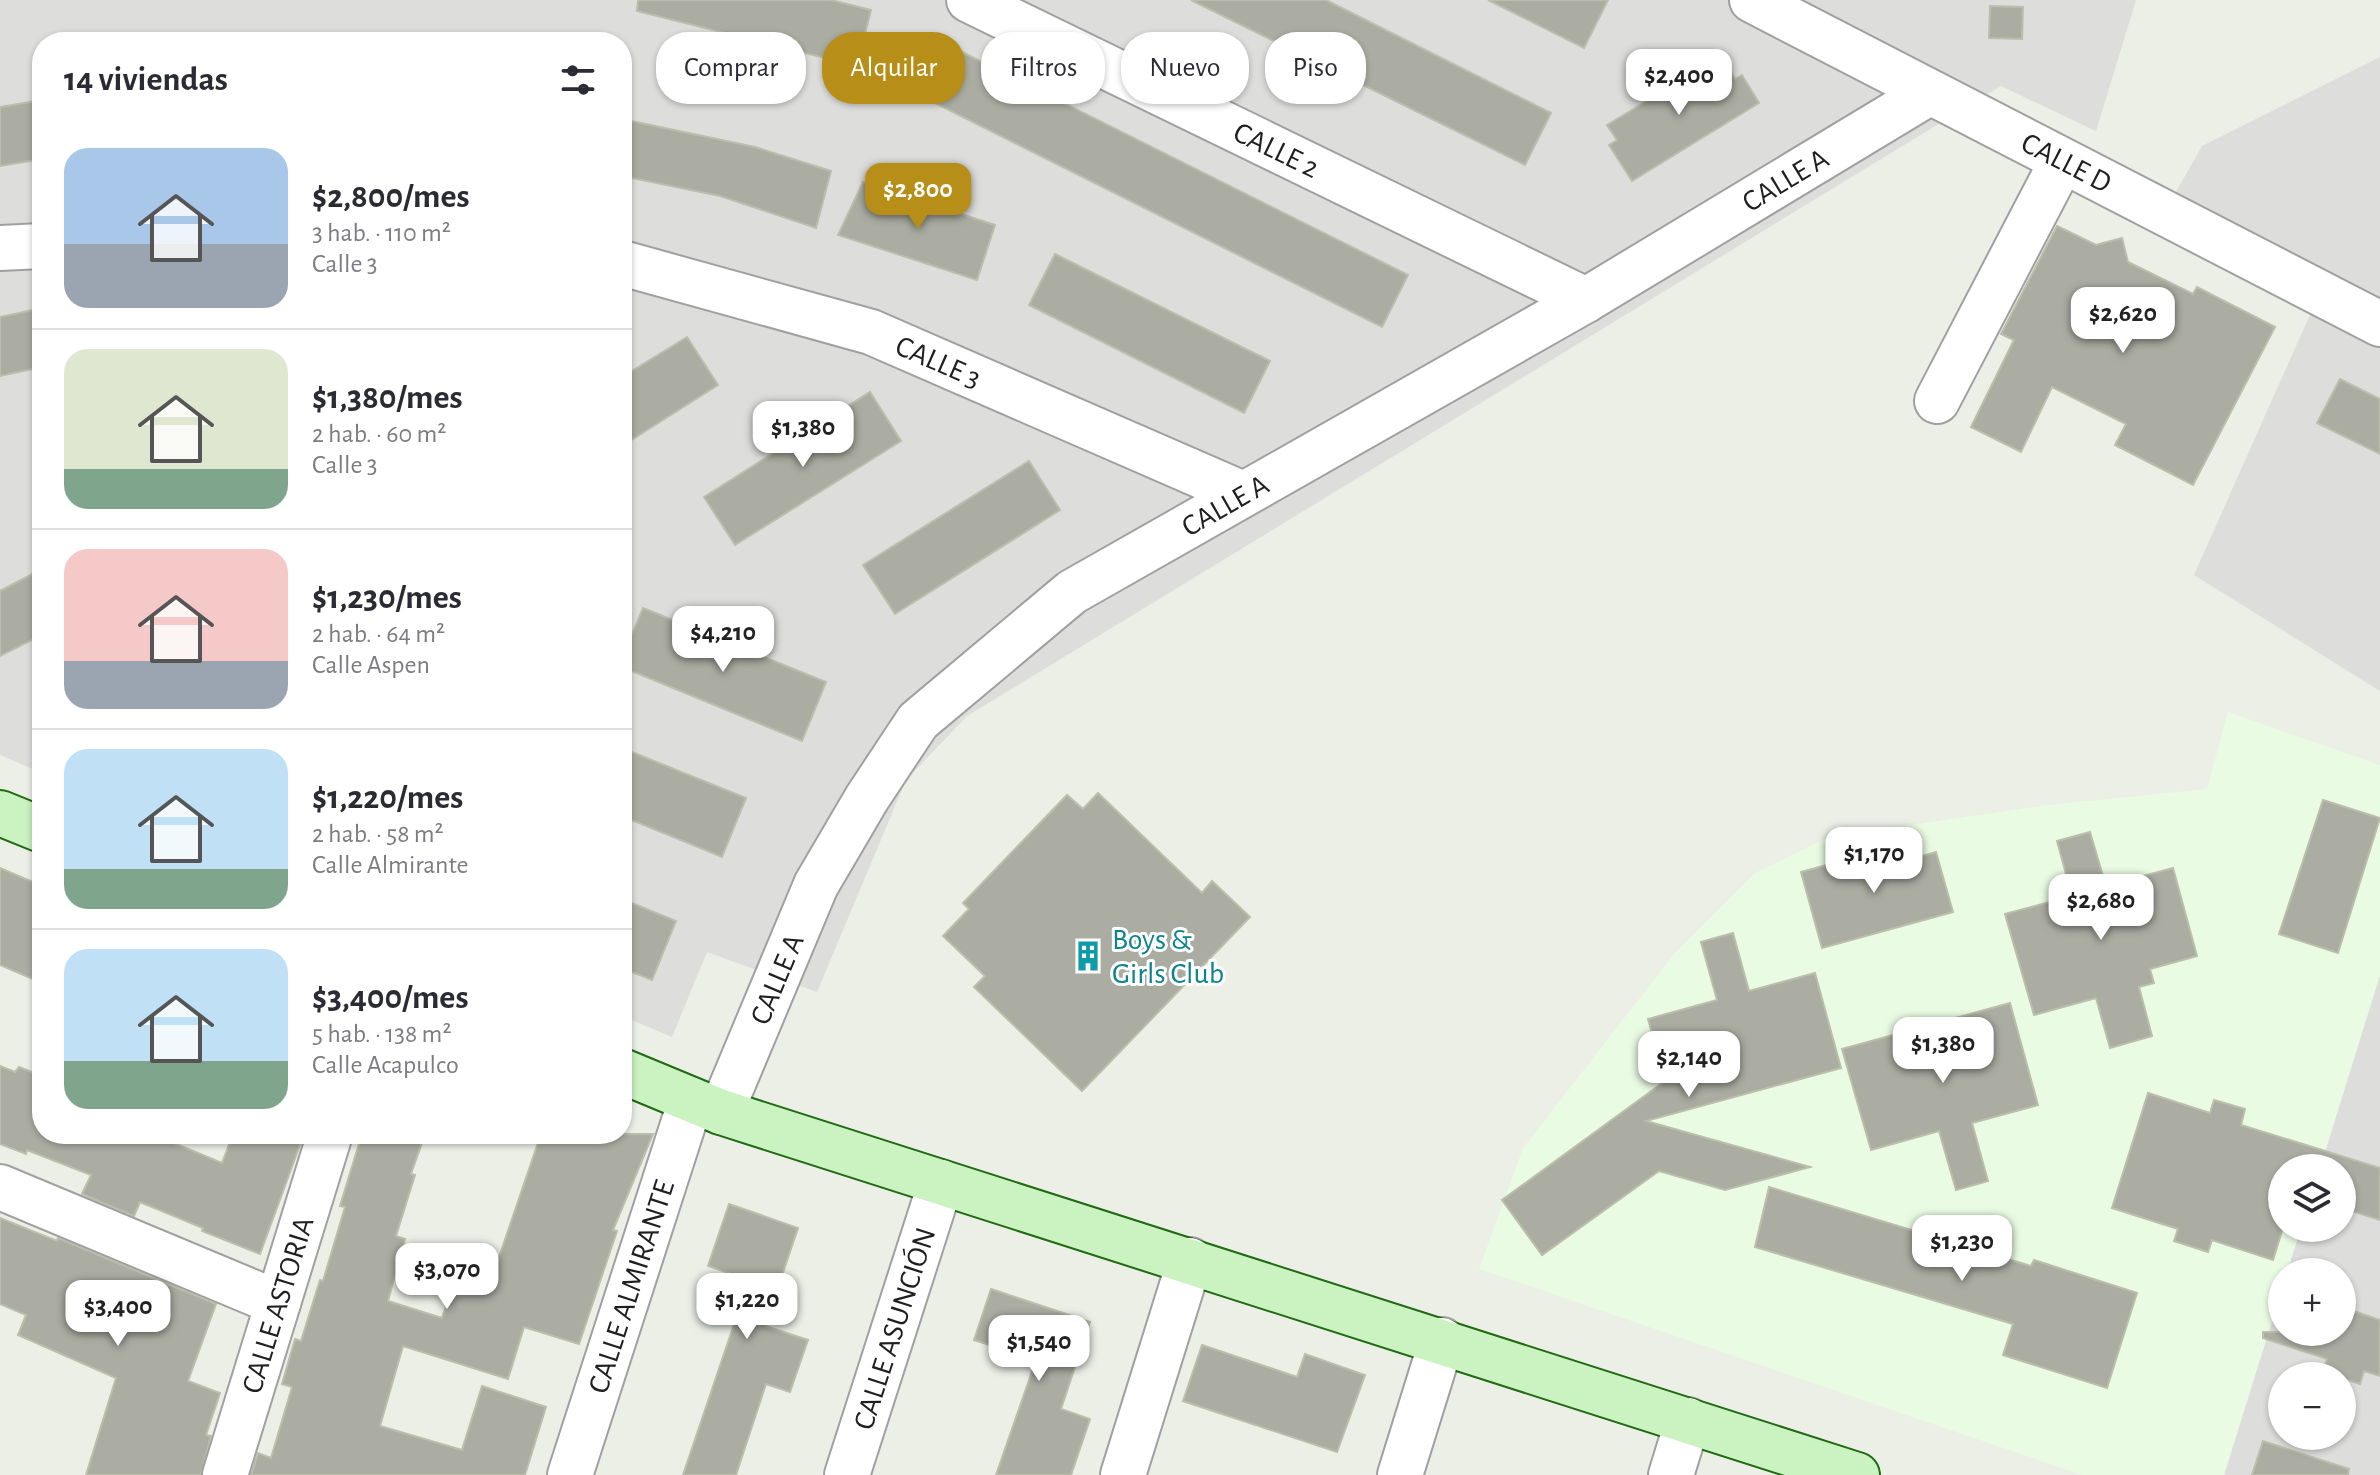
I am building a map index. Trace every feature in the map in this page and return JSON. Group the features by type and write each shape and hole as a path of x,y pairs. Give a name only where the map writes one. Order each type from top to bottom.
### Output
{"street":[{"name":"CALLE 2","path":"969,0 1586,300"},
{"name":"CALLE D","path":"1752,0 2380,324"},
{"name":"CALLE A","path":"706,1106 816,885 867,798 918,721 1072,592 1586,300 1929,93"},
{"path":"1937,401 2062,161"},
{"path":"0,248 32,246"},
{"name":"CALLE 3","path":"632,266 871,332 1243,494"},
{"path":"0,813 32,826"},
{"path":"632,1075 706,1106 1857,1475"},
{"name":"CALLE ALMIRANTE","path":"570,1475 706,1106"},
{"name":"CALLE ASTORIA","path":"225,1475 327,1144"},
{"name":"CALLE ASUNCIÓN","path":"847,1475 941,1182"},
{"path":"0,1187 278,1303"},
{"path":"1123,1475 1190,1260"},
{"path":"1400,1475 1442,1340"},
{"path":"1671,1475 1688,1420"}],"shaded area":[{"path":"0,0 2136,0 2096,131 2001,86 967,716 906,780 817,992 707,952 672,1037 632,1020 632,32 32,32 32,769 0,755"},
{"path":"2380,57 2380,691 2194,575 2313,308 2155,229 2202,146"},
{"path":"2228,712 2380,765 2380,975 2324,1154 2268,1154 2268,1242 2297,1242 2291,1258 2268,1258 2268,1334 2224,1475 2082,1475 1479,1269 1523,1148 1674,954 1755,873 1828,837 2048,805 2207,789"},
{"path":"2380,975 2380,1475 2224,1475 2268,1334 2268,1346 2356,1346 2356,1258 2291,1258 2297,1242 2356,1242 2356,1154 2324,1154"}],"building":[{"path":"638,0 831,0 871,10 866,32 822,32 822,57 806,53 806,32 721,32 637,11"},
{"path":"1191,0 1326,0 1551,113 1525,165 1366,86 1366,32 1265,32 1265,37"},
{"path":"1488,0 1608,0 1584,48"},
{"path":"1990,6 2023,7 2022,39 1989,38"},
{"path":"965,54 981,62 981,104 1066,104 1408,275 1382,327 937,104 965,104"},
{"path":"1721,56 1735,79 1742,75 1759,103 1632,181 1609,145 1617,140 1607,125"},
{"path":"32,102 32,161 0,166 0,107"},
{"path":"632,121 755,147 831,171 816,228 720,196 632,178"},
{"path":"863,182 995,225 977,280 838,235"},
{"path":"2057,226 2096,245 2122,238 2128,262 2193,294 2197,287 2275,327 2193,485 2115,445 2126,424 2052,387 2021,452 1971,427 2014,340 2001,334"},
{"path":"1055,254 1270,361 1244,413 1029,305"},
{"path":"32,310 32,369 0,376 0,317"},
{"path":"687,337 718,385 632,440 632,371"},
{"path":"2340,379 2380,399 2380,454 2317,423"},
{"path":"870,392 901,441 735,545 704,497"},
{"path":"1029,461 1060,510 895,614 863,565"},
{"path":"32,574 32,640 0,656 0,591"},
{"path":"643,608 826,682 802,741 632,671 632,634"},
{"path":"632,752 746,798 722,857 632,820"},
{"name":"Boys & Girls Club","path":"1098,793 1202,893 1212,881 1250,917 1082,1091 974,987 985,976 943,936 969,909 963,903 1067,795 1083,809"},
{"path":"2323,800 2380,818 2338,953 2279,934"},
{"path":"2090,832 2106,886 2173,868 2197,956 2150,969 2154,983 2139,987 2152,1036 2110,1048 2096,998 2034,1015 2005,914 2072,896 2057,841"},
{"path":"1893,847 1897,863 1936,852 1953,912 1822,948 1801,872"},
{"path":"0,868 32,882 32,979 0,965"},
{"path":"632,903 676,921 652,980 632,972"},
{"path":"1733,933 1749,991 1815,973 1841,1068 1646,1121 1810,1167 1725,1190 1659,1171 1542,1255 1502,1200 1665,1081 1648,1019 1717,1000 1701,942"},
{"path":"2010,1003 2038,1105 1972,1123 1988,1181 1956,1190 1939,1131 1871,1150 1842,1049"},
{"path":"0,1066 15,1072 19,1067 32,1072 32,1144 176,1144 222,1163 229,1144 300,1144 260,1254 140,1202 134,1216 82,1194 91,1175 27,1150 26,1154 0,1144"},
{"path":"2148,1093 2210,1113 2214,1100 2245,1109 2241,1125 2335,1154 2268,1154 2268,1242 2279,1242 2274,1258 2212,1240 2208,1252 2174,1241 2178,1229 2112,1208"},
{"path":"632,1134 653,1134 613,1230 617,1231 579,1344 524,1327 508,1379 403,1346 380,1426 462,1450 482,1386 546,1407 525,1475 251,1475 258,1453 271,1458 292,1387 282,1384 295,1339 301,1341 320,1280 323,1281 345,1207 340,1206 359,1144 422,1144 396,1236 405,1239 388,1301 442,1318 462,1255 496,1266 538,1144 632,1144"},
{"path":"2356,1161 2380,1168 2380,1220 2356,1212"},
{"path":"1769,1187 2031,1266 2034,1260 2137,1293 2107,1388 2003,1355 2013,1324 1755,1247"},
{"path":"729,1204 798,1228 765,1326 808,1340 790,1392 766,1384 736,1475 683,1475 749,1280 708,1266"},
{"path":"0,1218 57,1241 58,1238 216,1304 188,1381 220,1393 206,1435 211,1436 201,1475 86,1475 116,1378 18,1335 26,1315 0,1304"},
{"path":"991,1289 1090,1322 1061,1409 1090,1419 1071,1475 996,1475 1036,1360 974,1340"},
{"path":"2356,1312 2380,1320 2380,1376 2364,1371 2360,1384 2356,1383 2356,1362 2326,1362 2327,1359 2287,1346 2356,1346"},
{"path":"1202,1345 1297,1377 1305,1354 1365,1375 1337,1452 1183,1401"},
{"path":"2263,1441 2268,1443 2268,1450 2291,1450 2349,1469 2348,1475 2252,1475"}],"place":[{"name":"Boys & Girls Club","path":"1088,956"}]}
